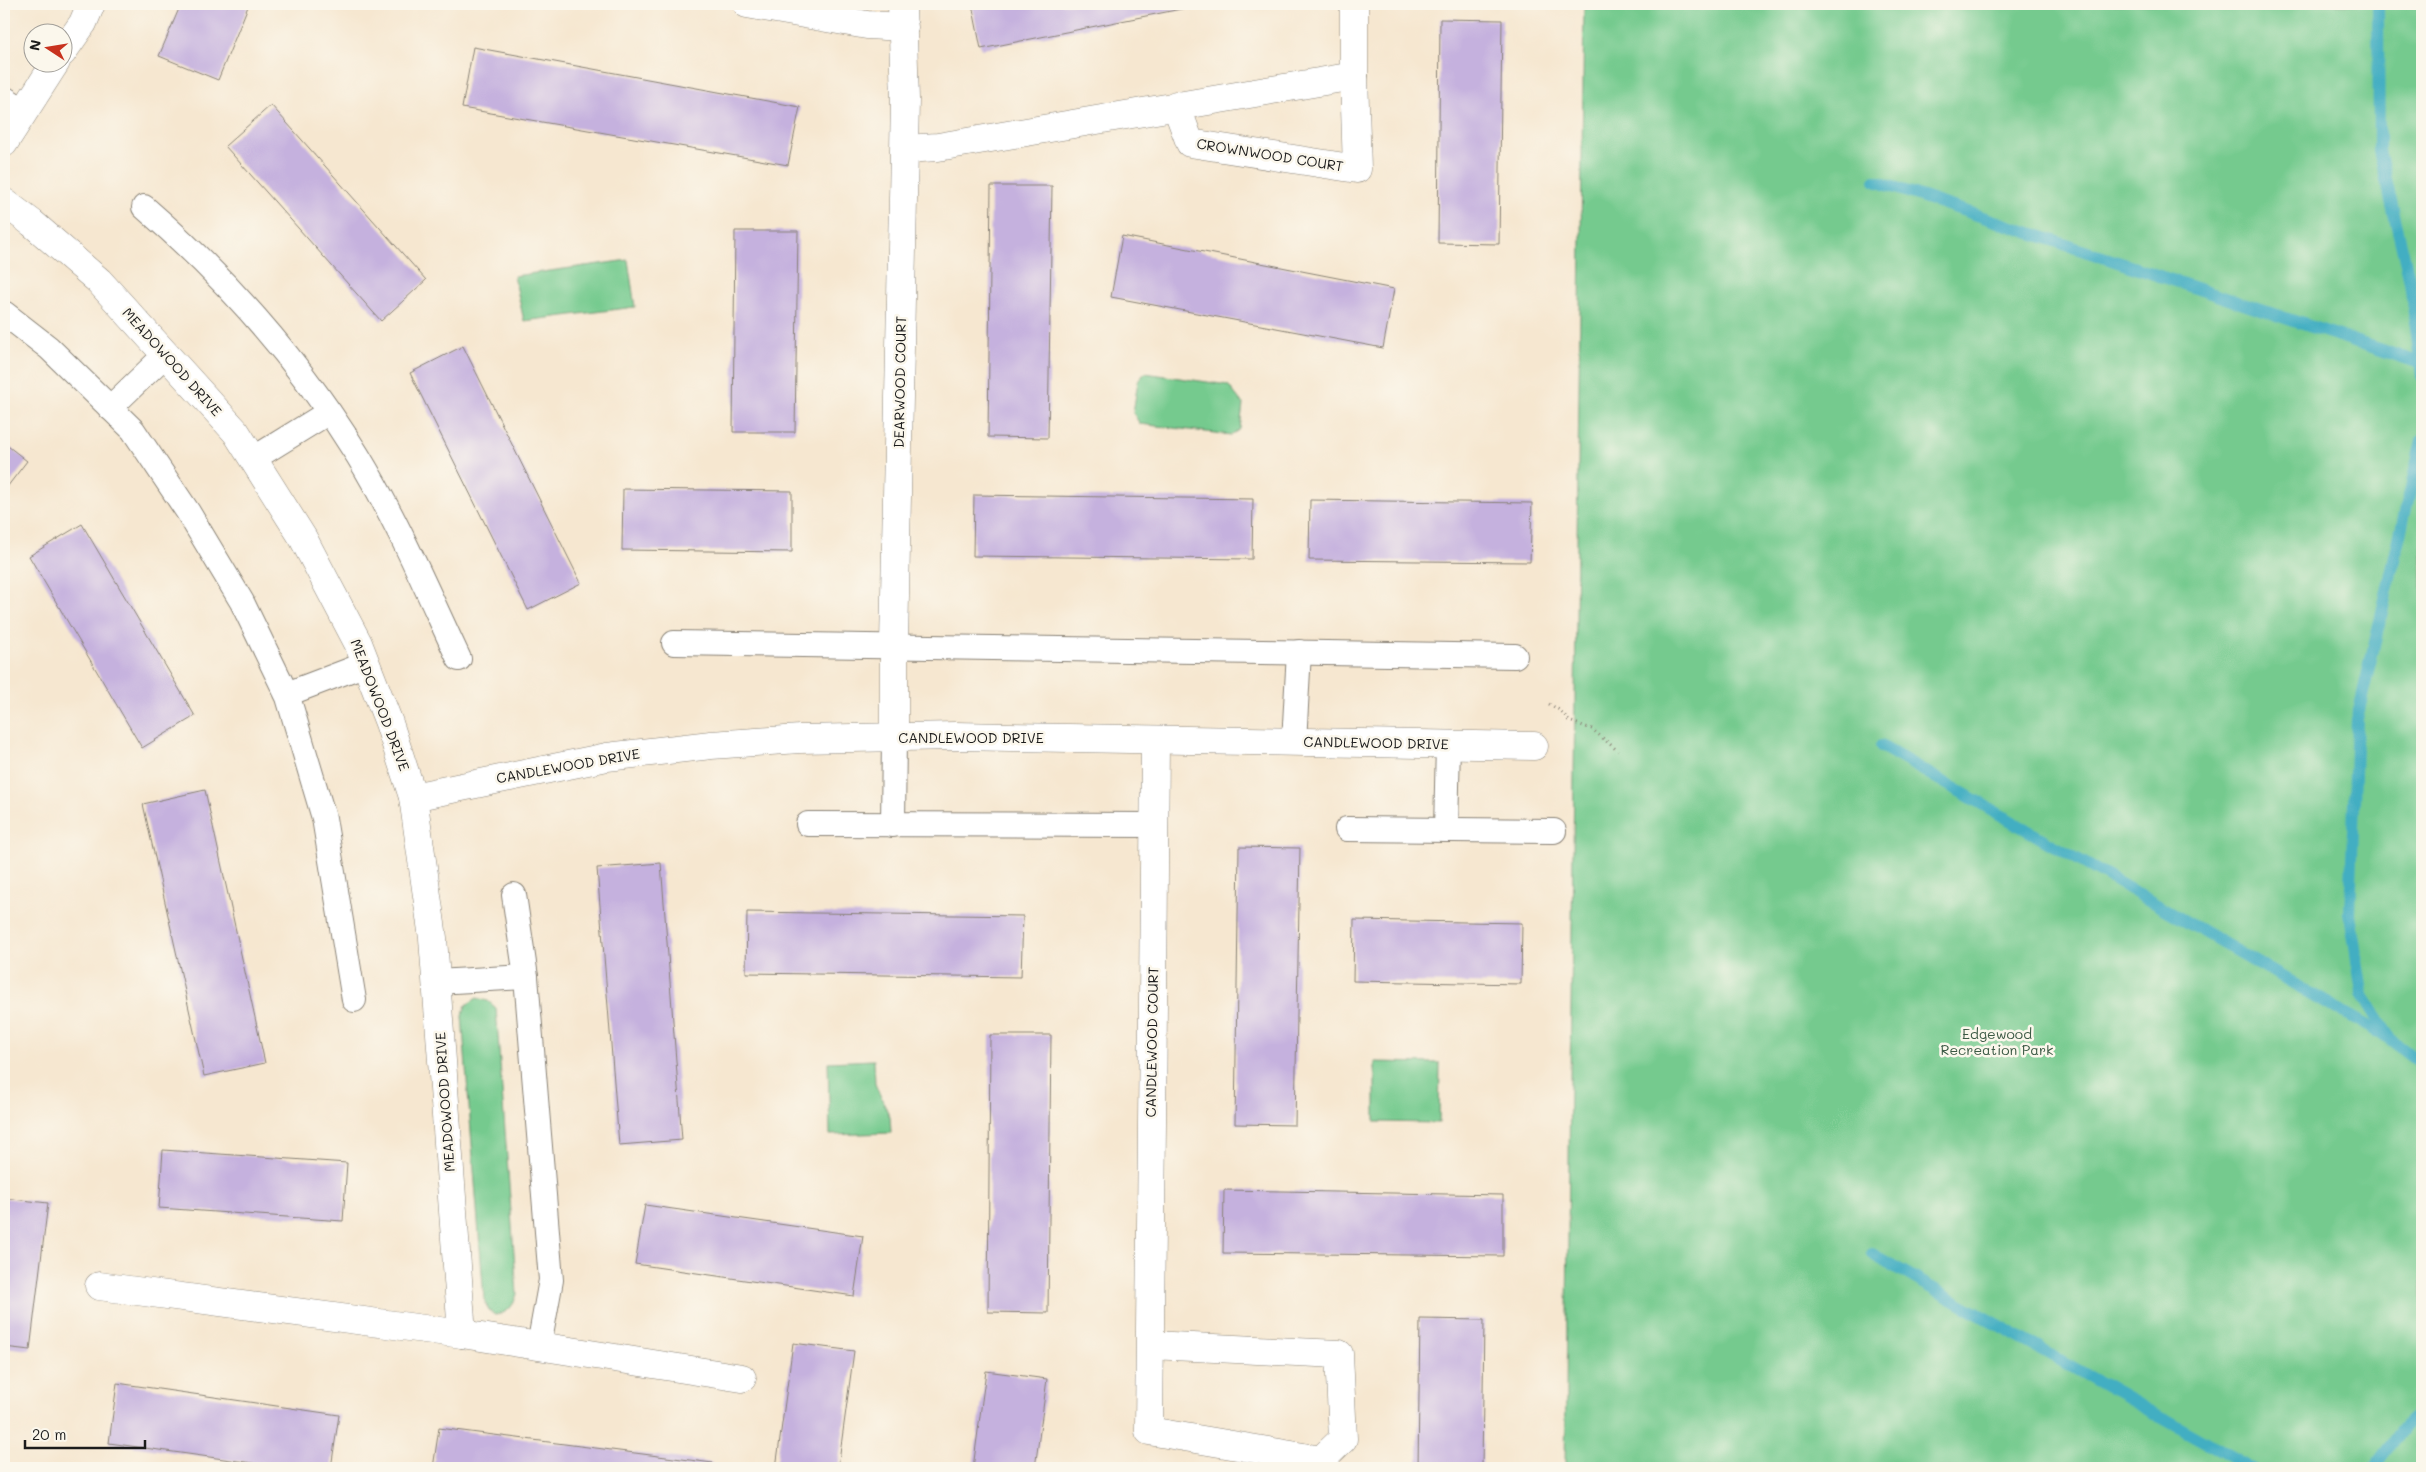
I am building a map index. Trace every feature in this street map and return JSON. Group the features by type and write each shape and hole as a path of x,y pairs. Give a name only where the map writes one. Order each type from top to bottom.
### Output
{"street":[{"path":"72,39 83,23 91,4"},
{"name":"DEARWOOD COURT","path":"747,4 867,25 903,16 905,149 894,645 894,737"},
{"name":"CROWNWOOD COURT","path":"1176,105 1190,143 1357,169 1354,4"},
{"path":"4,143 14,104 46,72"},
{"path":"905,149 938,147 1354,76"},
{"name":"MEADOWOOD DRIVE","path":"4,202 32,223 98,281 236,432 303,538 358,643 389,723 413,797 433,938 462,1334"},
{"name":"CANDLEWOOD DRIVE","path":"413,797 607,757 740,743 800,739 956,736 1534,746"},
{"name":"CANDLEWOOD COURT","path":"1150,1345 1339,1354 1343,1439 1321,1460 1149,1431 1155,740"},
{"path":"100,1286 462,1334 742,1378"}],"lane":[{"path":"144,207 182,240 231,288 280,346 329,412 358,456 392,519 459,659"},
{"path":"4,313 49,348 132,430 188,512 242,602 287,694 324,818 354,1000"},
{"path":"110,408 166,354"},
{"path":"253,459 329,412"},
{"path":"674,643 1515,656"},
{"path":"1294,742 1299,652"},
{"path":"287,694 366,664"},
{"path":"893,825 894,737"},
{"path":"1446,830 1448,744"},
{"path":"808,824 1155,825"},
{"path":"1347,829 1554,831"},
{"path":"514,895 526,976 551,1280 539,1346"},
{"path":"436,982 526,976"}],"path":[{"path":"1549,704 1561,711 1568,721 1592,729 1618,751"}],"green space":[{"name":"Edgewood Recreation Park","path":"1584,4 2422,4 2422,1468 1565,1468"},
{"path":"628,260 635,307 524,321 514,276"},
{"path":"1145,373 1228,385 1243,404 1240,429 1231,435 1140,424 1133,413 1138,381"},
{"path":"477,998 488,1001 496,1008 517,1294 509,1309 495,1315 489,1311 484,1299 462,1016 466,1005"},
{"path":"874,1060 875,1084 890,1117 891,1133 830,1135 828,1062"},
{"path":"1375,1062 1440,1063 1439,1123 1375,1122"}],"building":[{"path":"181,4 249,4 218,80 159,56"},
{"path":"972,4 1201,4 1201,5 981,49"},
{"path":"1440,19 1502,20 1499,244 1438,243"},
{"path":"473,47 800,107 788,165 462,108"},
{"path":"271,105 426,280 381,321 225,146"},
{"path":"991,186 1052,186 1048,438 988,437"},
{"path":"735,231 798,231 795,432 733,432"},
{"path":"1122,236 1394,289 1383,348 1111,297"},
{"path":"463,346 581,583 528,610 410,373"},
{"path":"4,443 27,461 4,491"},
{"path":"623,489 792,491 792,552 622,550"},
{"path":"974,495 1253,499 1252,559 973,556"},
{"path":"1310,500 1532,503 1530,562 1309,560"},
{"path":"82,524 195,716 142,748 29,556"},
{"path":"205,790 265,1063 204,1076 143,804"},
{"path":"1239,847 1300,848 1295,1125 1235,1124"},
{"path":"661,863 682,1140 619,1145 597,868"},
{"path":"747,912 1023,916 1021,977 746,973"},
{"path":"1354,920 1522,923 1521,984 1353,981"},
{"path":"990,1035 1051,1035 1048,1313 988,1312"},
{"path":"163,1150 347,1163 343,1221 159,1208"},
{"path":"1224,1190 1503,1195 1503,1256 1223,1253"},
{"path":"4,1198 48,1203 30,1350 4,1347"},
{"path":"645,1205 863,1236 854,1296 635,1264"},
{"path":"1420,1319 1484,1320 1482,1468 1418,1468"},
{"path":"793,1343 854,1351 838,1468 776,1468"},
{"path":"986,1371 1047,1379 1035,1468 973,1468"},
{"path":"117,1383 339,1415 331,1468 288,1468 109,1443"},
{"path":"439,1428 713,1463 712,1468 433,1468"}],"waterway":[{"path":"2378,4 2379,150 2410,282 2422,377"},
{"path":"1875,181 2420,363"},
{"path":"2422,440 2357,719 2350,914 2362,993 2391,1040 2422,1064"},
{"path":"1881,746 2390,1039"},
{"path":"1872,1254 2251,1468"},
{"path":"2374,1468 2411,1418 2422,1413"}]}
